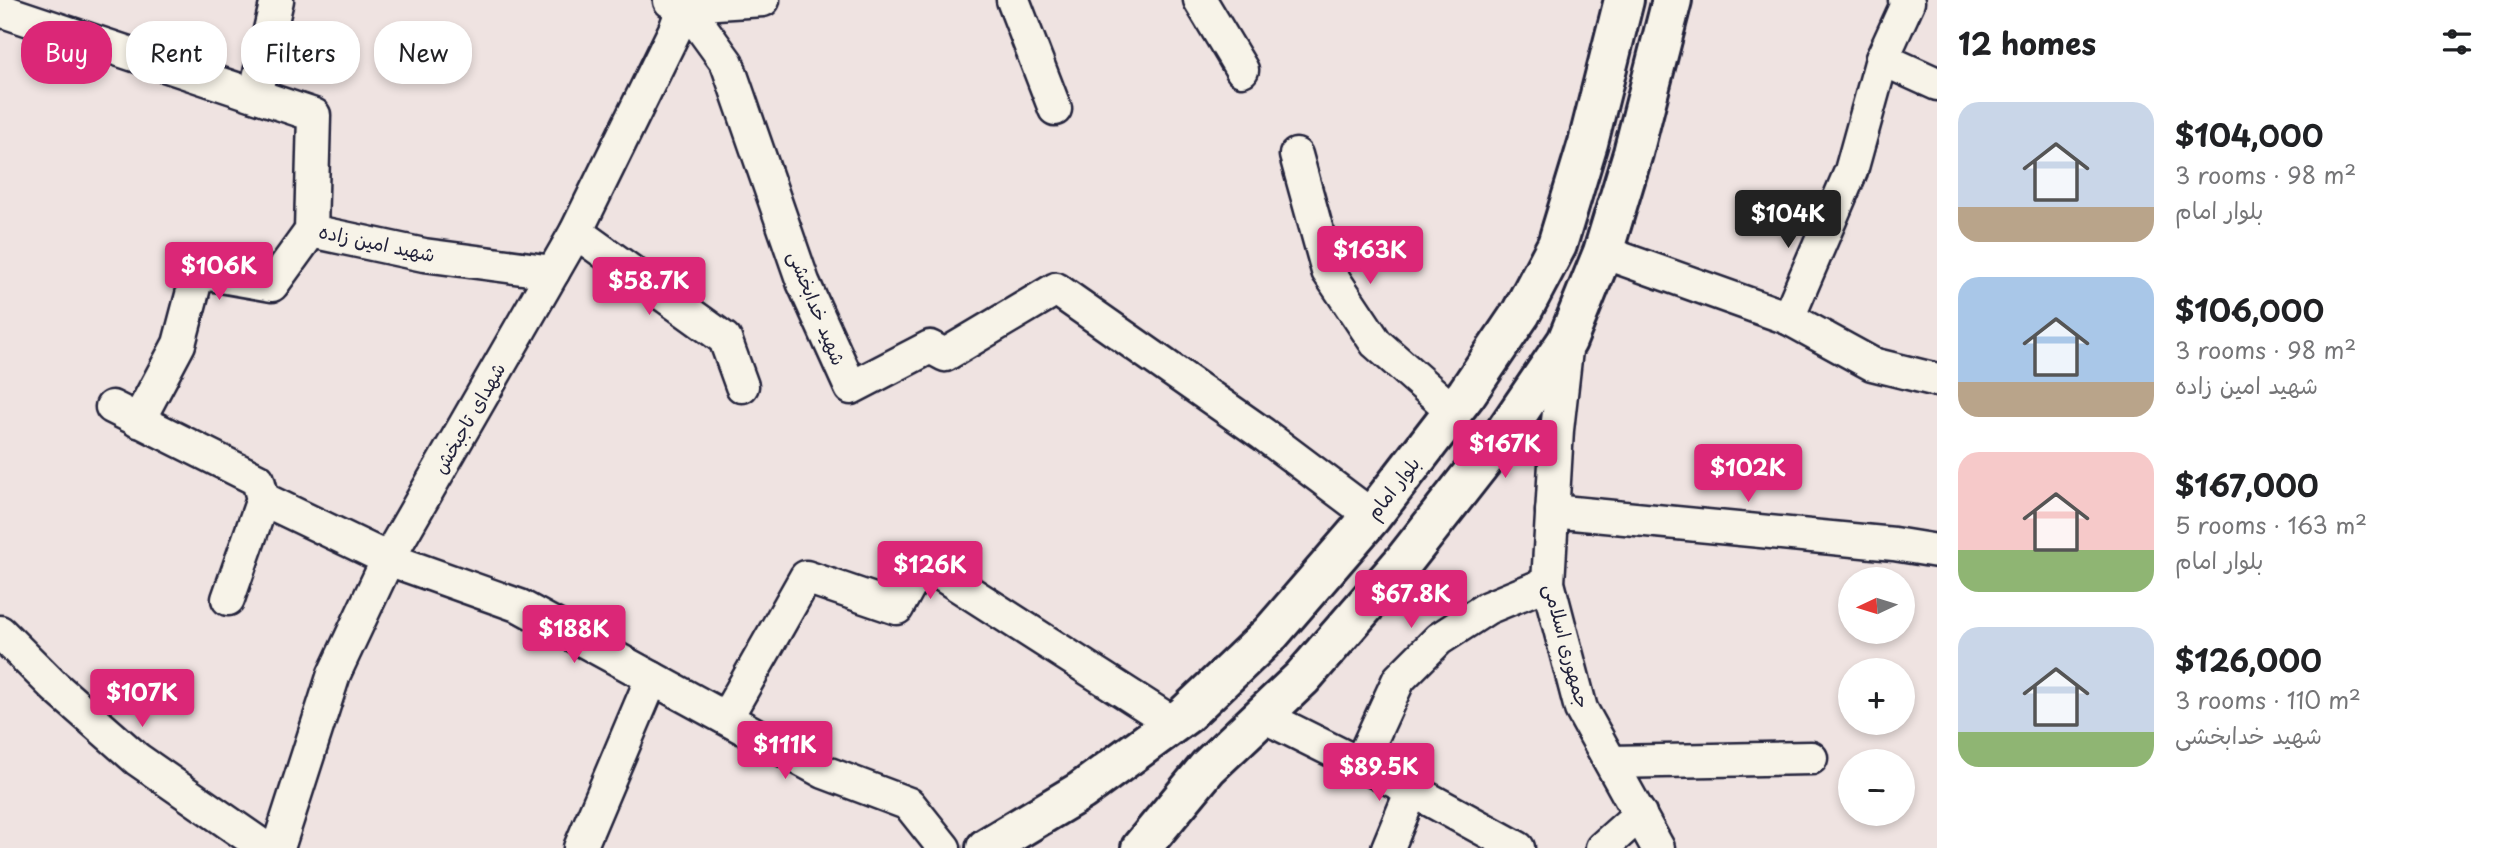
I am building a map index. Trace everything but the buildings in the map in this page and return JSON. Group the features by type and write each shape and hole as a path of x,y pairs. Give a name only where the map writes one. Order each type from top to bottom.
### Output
{"street":[{"path":"255,95 277,0"},
{"path":"680,2 763,0"},
{"path":"1013,0 1055,109"},
{"path":"1200,0 1242,70"},
{"name":"بلوار امام","path":"986,848 1081,791 1173,723 1270,633 1372,516 1453,411 1521,313 1557,245 1588,143 1624,0"},
{"path":"1140,848 1208,767 1302,678 1403,562 1505,432 1567,341 1603,252 1633,153 1672,0"},
{"path":"1787,318 1851,171 1882,59 1908,1"},
{"name":"شهدای تاجبخش","path":"278,848 334,674 388,559 576,232 675,30 680,2"},
{"name":"شهید خدابخشی","path":"680,2 727,64 803,282 851,388 930,347 945,355 1056,289 1264,434 1372,516"},
{"name":"شهید امین زاده","path":"2,8 314,115 311,232 424,255 553,272"},
{"path":"1882,59 1937,84"},
{"path":"1296,155 1328,271 1376,343 1453,411"},
{"path":"228,599 262,499 258,480 125,414 179,344 198,272 272,285 311,232"},
{"path":"576,232 725,339 742,386"},
{"path":"1603,252 1787,318 1872,364 1937,380"},
{"name":"جمهوری اسلامی","path":"1567,341 1557,430 1548,583 1581,709 1658,848"},
{"path":"262,499 388,559 520,606 824,772 909,804 944,848"},
{"path":"1552,511 1894,544 1937,551"},
{"path":"726,718 806,577 897,608 922,562 1173,723"},
{"path":"1360,764 1399,679 1439,639 1487,608 1548,583"},
{"path":"5,649 55,687 137,759 265,848"},
{"path":"580,848 653,678"},
{"path":"1263,716 1412,790 1518,848"},
{"path":"1611,762 1811,758"},
{"path":"1388,848 1412,790"},
{"path":"1602,848 1640,814"}]}
